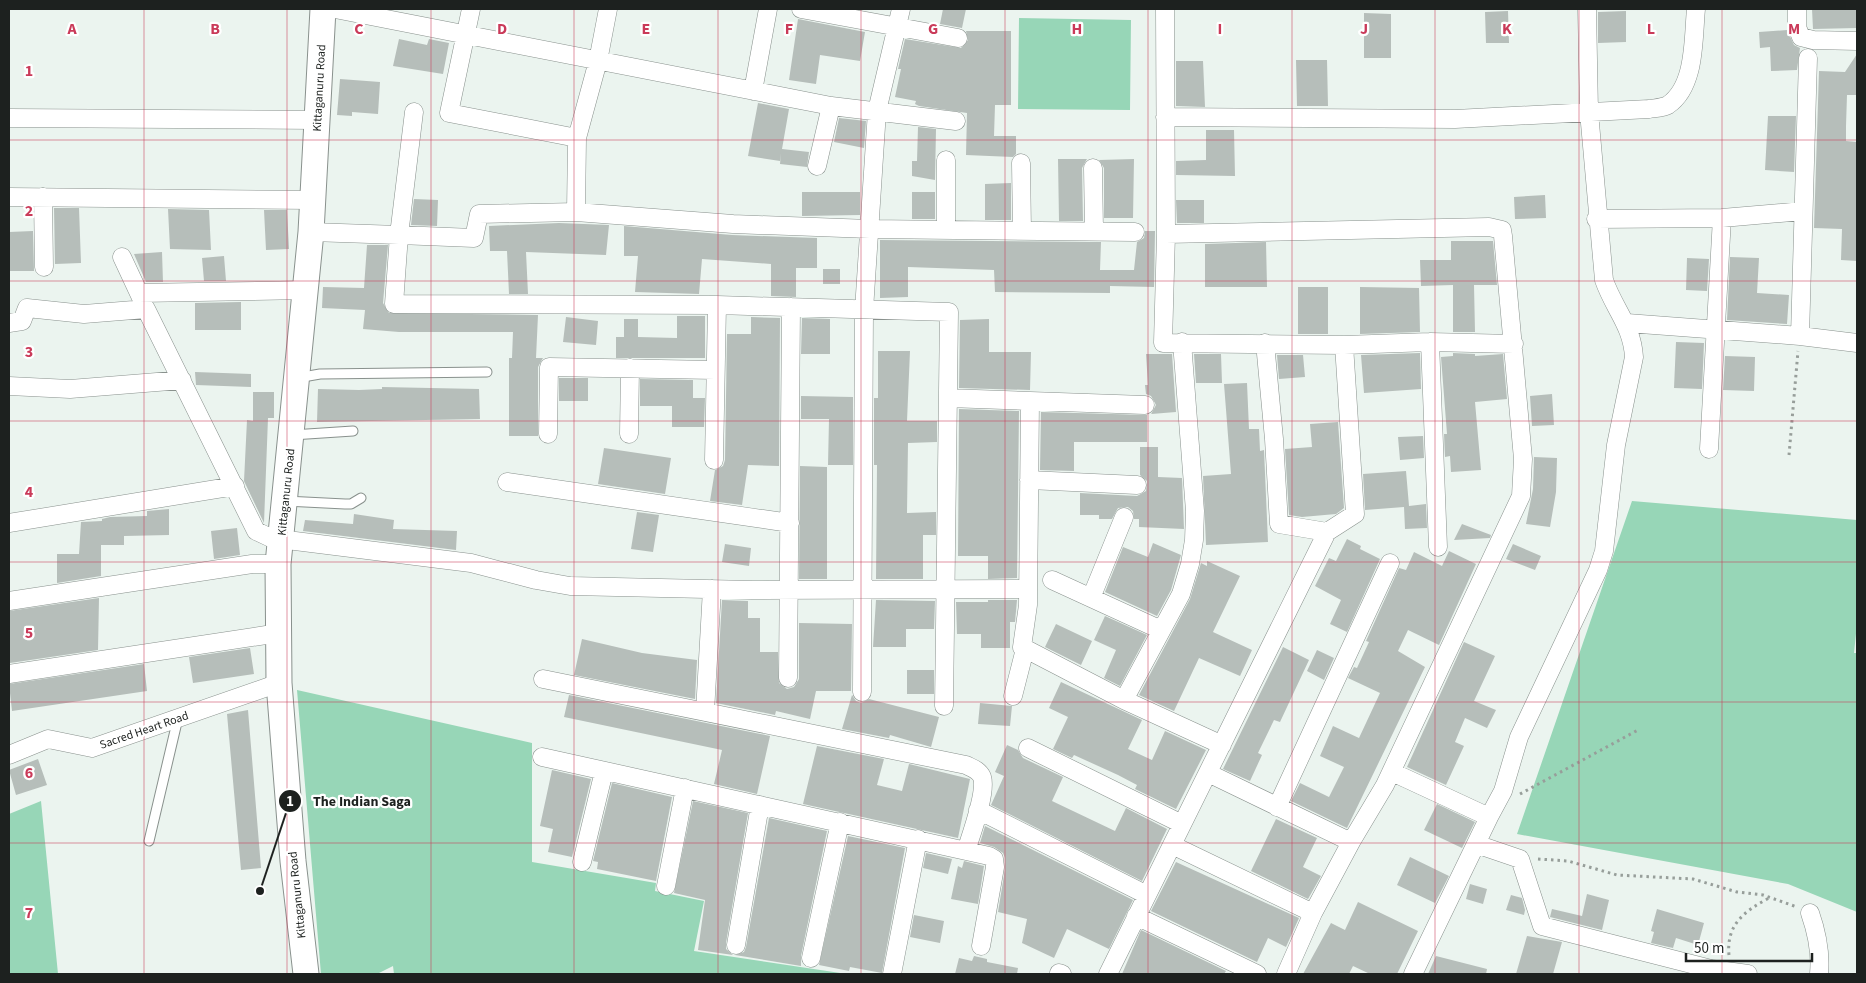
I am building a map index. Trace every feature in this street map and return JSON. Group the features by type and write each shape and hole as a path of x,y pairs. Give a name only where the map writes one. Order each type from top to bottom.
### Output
{"street":[{"name":"Kittaganuru Road","path":"306,974 293,861 279,682 279,551 311,232 323,9"},
{"path":"335,9 831,106 956,121"},
{"path":"471,9 449,113 578,138"},
{"path":"576,212 578,138 598,61 608,9"},
{"path":"753,91 768,9"},
{"path":"801,9 958,38"},
{"path":"862,692 864,310 877,111 901,9"},
{"path":"1165,9 1166,234 1163,343 1344,345 1430,342 1514,344"},
{"path":"1413,974 1503,791 1519,737 1598,570 1604,551 1616,445 1634,357 1633,343 1627,323 1610,297 1604,280 1596,219 1589,112 1587,9"},
{"path":"1165,118 1455,119 1649,109 1666,106 1677,98 1685,82 1692,53 1696,9"},
{"path":"1797,9 1797,27 1801,37 1813,40 1857,41"},
{"path":"1800,336 1808,58"},
{"path":"817,166 831,106"},
{"path":"414,112 399,235 394,304 716,305 949,312 944,706"},
{"path":"9,118 317,120"},
{"path":"946,160 946,230"},
{"path":"1021,163 1022,231"},
{"path":"1093,168 1094,230"},
{"path":"9,197 313,200"},
{"path":"43,198 44,267"},
{"path":"311,232 474,238 478,214 576,212 733,224 870,229 1094,230 1135,232"},
{"path":"1596,219 1722,218 1803,212"},
{"path":"1709,449 1722,218"},
{"path":"1166,234 1496,228 1502,230 1503,236 1523,459 1521,496 1392,772 1350,842 1313,913 1286,974"},
{"path":"122,257 256,531 279,551"},
{"path":"139,293 306,290"},
{"path":"714,460 716,305"},
{"path":"788,678 792,307"},
{"path":"9,323 22,322 26,308 84,314 146,309"},
{"path":"1627,323 1800,336 1857,343"},
{"path":"1124,700 1181,594 1190,564 1194,540 1195,511 1182,342"},
{"path":"1430,342 1438,547"},
{"path":"1265,343 1274,439 1279,524 1327,532"},
{"path":"1108,974 1327,532 1355,514 1344,345"},
{"path":"548,434 549,367 715,370"},
{"path":"629,434 630,368"},
{"path":"9,386 70,389 182,380"},
{"path":"948,398 1145,405"},
{"path":"1030,401 1028,605 1022,648 1124,700 1222,745"},
{"path":"1029,480 1137,485"},
{"path":"507,482 790,523"},
{"path":"9,523 234,486"},
{"path":"1091,598 1124,517"},
{"path":"9,601 252,564 279,551 471,563 536,580 570,586 789,589 1028,589"},
{"path":"1277,806 1390,563"},
{"path":"1052,580 1161,630"},
{"path":"706,712 712,588"},
{"path":"9,674 279,633"},
{"path":"1013,696 1025,649"},
{"path":"542,679 966,765 977,770 982,778 978,810 966,851"},
{"name":"Sacred Heart Road","path":"9,755 48,739 92,748 279,682"},
{"path":"1028,748 1182,824"},
{"path":"542,757 989,856 994,859 995,867 981,946"},
{"path":"582,862 604,771"},
{"path":"1392,772 1492,812"},
{"path":"1208,773 1350,842"},
{"path":"666,886 685,788"},
{"path":"736,945 760,805"},
{"path":"978,810 1147,895"},
{"path":"811,958 840,822"},
{"path":"892,974 918,839"},
{"path":"1476,844 1520,859 1542,926 1712,969 1740,973"},
{"path":"1172,846 1313,913"},
{"path":"1810,913 1816,932 1820,963 1819,974"},
{"path":"1136,916 1256,974"}],"lane":[{"path":"297,378 320,374 487,372"},
{"path":"292,435 352,432"},
{"path":"285,501 346,504 357,502 361,498"},
{"path":"149,841 178,718"}],"path":[{"path":"1789,455 1800,336"},
{"path":"1492,812 1638,730"},
{"path":"1520,859 1568,860 1617,875 1693,879 1737,892 1789,902 1810,913"},
{"path":"1740,973 1728,949 1734,924 1744,913 1770,897"}],"green space":[{"path":"1019,18 1131,20 1130,110 1018,109"},
{"path":"1632,501 1857,520 1857,624 1854,653 1857,653 1857,912 1788,884 1517,834"},
{"path":"297,690 532,743 532,862 656,883 655,891 704,901 694,951 847,974 394,974 393,966 377,974 321,974"},
{"path":"41,801 58,974 9,974 9,814"}],"building":[{"path":"943,9 966,9 962,28 940,24"},
{"path":"1812,9 1857,9 1857,28 1813,29"},
{"path":"1508,11 1509,43 1486,43 1485,12"},
{"path":"1626,11 1626,42 1598,43 1598,12"},
{"path":"1364,13 1391,14 1391,58 1364,58"},
{"path":"798,19 865,32 860,61 820,55 816,84 789,80"},
{"path":"1787,30 1794,45 1800,48 1797,70 1771,71 1770,47 1760,48 1759,32"},
{"path":"966,31 1011,31 1011,105 995,105 994,136 1016,136 1016,154 1013,157 966,155 967,113 919,106 915,104 916,101 895,97 901,69 898,69 905,39 961,48 968,40"},
{"path":"399,39 427,45 429,39 449,43 443,74 393,66"},
{"path":"1857,54 1857,95 1847,95 1846,141 1857,142 1857,261 1841,260 1842,229 1814,228 1819,71 1845,72"},
{"path":"1296,60 1327,60 1328,106 1297,106"},
{"path":"1176,61 1203,61 1205,107 1176,106"},
{"path":"340,79 380,82 378,114 352,112 352,116 337,115"},
{"path":"758,103 789,109 782,149 809,152 807,167 780,164 781,153 780,161 748,156"},
{"path":"1768,116 1796,116 1794,172 1765,170"},
{"path":"839,118 866,121 864,148 834,142"},
{"path":"918,127 936,129 935,180 912,176 912,161 917,161"},
{"path":"1206,130 1234,130 1235,176 1176,175 1176,161 1206,160"},
{"path":"1058,159 1087,159 1082,168 1083,221 1059,221"},
{"path":"1134,159 1133,218 1104,218 1104,168 1099,160"},
{"path":"1011,183 1011,220 985,220 985,184"},
{"path":"802,192 860,192 860,215 802,216"},
{"path":"912,192 935,192 935,219 912,219"},
{"path":"1545,195 1546,218 1515,219 1514,197"},
{"path":"414,199 438,200 437,226 411,225"},
{"path":"1176,200 1204,200 1204,223 1177,223"},
{"path":"54,208 79,208 81,263 55,264"},
{"path":"168,209 209,210 211,250 170,249"},
{"path":"264,210 287,210 289,249 266,250"},
{"path":"559,223 609,225 606,255 526,252 528,294 509,294 507,251 490,251 489,226"},
{"path":"624,226 732,235 817,238 817,268 796,268 796,297 771,296 771,264 702,259 699,294 635,292 638,256 624,256"},
{"path":"33,231 34,271 9,271 9,232"},
{"path":"1145,231 1155,231 1154,287 1110,286 1110,293 995,292 994,270 908,267 908,297 880,298 880,240 1101,242 1100,270 1134,270 1137,242 1144,238"},
{"path":"1451,241 1493,241 1497,285 1474,285 1475,332 1453,332 1453,285 1421,286 1420,260 1451,260"},
{"path":"1266,242 1267,287 1205,287 1205,244"},
{"path":"367,245 388,245 383,303 389,313 538,315 536,358 543,358 538,367 538,436 509,436 509,358 512,358 513,332 399,332 363,329 365,310 322,308 323,287 364,288"},
{"path":"162,252 163,282 146,282 134,254"},
{"path":"224,256 226,281 204,281 202,258"},
{"path":"1730,257 1759,258 1757,293 1789,295 1787,324 1727,320"},
{"path":"1687,258 1709,259 1707,291 1686,290"},
{"path":"823,269 840,269 840,284 823,284"},
{"path":"1298,287 1328,287 1328,334 1298,334"},
{"path":"1360,287 1419,288 1420,332 1360,334"},
{"path":"241,302 241,330 195,330 195,303"},
{"path":"677,316 705,316 705,358 616,358 616,337 624,337 624,319 638,319 638,337 677,338"},
{"path":"566,317 598,321 596,345 563,342"},
{"path":"751,317 780,318 779,466 748,465 742,505 710,501 715,470 723,466 725,460 727,334 751,334"},
{"path":"802,318 830,319 830,354 801,354"},
{"path":"989,319 989,352 1031,352 1030,390 959,388 960,320"},
{"path":"1676,342 1704,343 1702,389 1674,388"},
{"path":"878,351 910,351 907,421 937,421 937,442 908,443 907,513 936,512 936,535 923,535 923,579 876,579 877,465 874,465 874,398 878,398"},
{"path":"1420,353 1421,389 1364,393 1361,355"},
{"path":"1453,353 1475,354 1475,356 1503,354 1507,399 1475,402 1481,470 1451,472 1450,456 1445,457 1444,434 1447,434 1441,357 1453,356"},
{"path":"1146,354 1172,354 1176,412 1151,414 1156,405 1151,396 1146,394 1145,385 1148,385"},
{"path":"1194,354 1221,354 1222,383 1196,383"},
{"path":"1277,355 1303,355 1305,377 1279,379"},
{"path":"1725,356 1755,357 1754,391 1723,390"},
{"path":"195,372 251,374 251,387 196,385"},
{"path":"559,378 588,378 588,401 559,401"},
{"path":"640,379 693,380 693,398 705,398 704,427 672,427 672,406 640,406"},
{"path":"1247,383 1249,429 1259,429 1260,451 1264,450 1268,542 1206,545 1203,476 1231,474 1224,384"},
{"path":"382,387 479,389 480,419 317,422 318,389 359,390 382,389"},
{"path":"253,392 274,392 274,418 268,418 264,523 244,481 247,420 253,421"},
{"path":"1552,394 1554,425 1532,426 1530,396"},
{"path":"801,396 853,397 853,465 828,465 829,419 801,419"},
{"path":"959,409 1019,411 1017,578 988,579 988,556 958,556"},
{"path":"1041,412 1147,415 1147,442 1074,442 1074,471 1040,470"},
{"path":"1338,422 1344,508 1336,514 1302,517 1289,515 1285,449 1312,447 1310,424"},
{"path":"1423,436 1424,458 1400,460 1398,437"},
{"path":"1140,447 1158,447 1158,477 1182,478 1184,529 1139,527 1139,519 1134,519 1133,511 1128,507 1118,508 1112,519 1099,519 1099,515 1080,515 1080,493 1137,496 1146,491 1147,481 1140,475"},
{"path":"604,448 671,458 665,494 598,484"},
{"path":"1534,457 1557,458 1556,492 1550,527 1526,524 1533,489"},
{"path":"800,466 827,467 827,579 799,579"},
{"path":"1406,471 1409,506 1426,504 1427,528 1405,529 1404,507 1365,510 1363,474"},
{"path":"169,509 169,535 124,536 124,545 101,545 101,576 57,583 57,554 79,554 81,522 102,521 102,519 110,517 147,516 147,511"},
{"path":"637,512 659,515 653,552 631,549"},
{"path":"354,514 394,520 393,529 457,531 456,550 303,531 305,520 353,524"},
{"path":"1462,524 1491,535 1490,538 1454,540"},
{"path":"237,528 240,555 214,559 211,531"},
{"path":"1347,539 1361,546 1360,549 1380,559 1347,632 1330,624 1341,600 1315,586 1329,558 1336,561"},
{"path":"1153,543 1181,555 1171,590 1157,616 1105,592 1123,547 1148,557"},
{"path":"725,544 751,548 749,566 722,562"},
{"path":"1513,544 1541,556 1535,570 1506,559"},
{"path":"1449,551 1476,564 1439,645 1408,630 1398,651 1425,667 1347,828 1291,801 1300,783 1329,797 1344,767 1320,756 1333,726 1359,738 1380,693 1348,678 1354,667 1357,668 1369,642 1366,641 1399,568 1406,570 1414,552 1442,566"},
{"path":"1207,561 1240,576 1213,632 1252,650 1240,676 1199,658 1174,711 1139,695 1190,599 1201,563 1207,566"},
{"path":"99,598 98,650 10,663 9,611"},
{"path":"722,600 748,601 748,618 760,618 760,652 778,652 779,683 787,689 794,687 799,679 799,623 852,624 851,691 816,691 810,719 776,711 775,715 716,703"},
{"path":"876,600 935,601 934,629 906,629 906,647 873,647"},
{"path":"988,600 1017,600 1015,622 1010,622 1010,648 981,648 981,634 957,634 956,602 988,602"},
{"path":"1105,616 1147,635 1120,686 1104,678 1116,650 1094,640"},
{"path":"1056,624 1092,641 1081,665 1045,647"},
{"path":"582,639 642,653 697,660 695,699 574,675"},
{"path":"1464,642 1495,656 1474,701 1496,710 1487,728 1465,718 1455,742 1464,746 1446,785 1407,767"},
{"path":"1283,647 1309,660 1280,722 1274,720 1258,753 1262,755 1250,781 1223,769"},
{"path":"250,648 254,674 193,683 189,657"},
{"path":"1317,650 1334,658 1324,680 1307,671"},
{"path":"144,664 147,691 12,711 9,684"},
{"path":"907,670 934,670 934,694 907,694"},
{"path":"1061,682 1142,720 1128,749 1152,760 1165,731 1206,750 1176,809 1135,789 1137,785 1118,775 1074,755 1072,758 1053,749 1068,717 1049,708"},
{"path":"569,695 770,736 757,794 714,784 722,750 564,717"},
{"path":"852,695 856,701 861,703 869,699 939,717 931,747 890,735 889,738 842,729"},
{"path":"980,703 1012,706 1010,726 978,724"},
{"path":"248,710 261,868 241,870 227,714"},
{"path":"1007,745 1018,750 1023,758 1063,777 1052,801 1115,831 1126,808 1167,829 1142,881 991,805 1004,776 995,772"},
{"path":"817,746 884,759 877,785 902,791 909,764 970,779 958,838 803,804"},
{"path":"38,759 47,785 16,795 9,770"},
{"path":"552,770 591,779 572,857 548,852 553,829 540,826"},
{"path":"612,783 672,797 656,881 597,869 598,862 593,861"},
{"path":"693,801 748,813 726,943 726,949 733,955 698,950 705,900 674,893"},
{"path":"1437,804 1475,822 1462,848 1424,830"},
{"path":"769,818 827,831 801,956 801,966 735,955 744,952 746,947"},
{"path":"1276,819 1317,838 1303,867 1321,876 1308,899 1251,871"},
{"path":"985,826 1133,900 1109,949 1067,929 1054,958 1022,943 1027,919 998,912 1005,858 1003,853 994,847 980,843"},
{"path":"848,836 905,848 882,973 850,967 849,971 819,965"},
{"path":"926,853 952,859 948,874 923,868"},
{"path":"1410,857 1449,876 1435,903 1397,885"},
{"path":"964,861 984,866 978,904 951,899 958,866 962,868"},
{"path":"1176,862 1299,918 1286,947 1268,938 1257,962 1151,911"},
{"path":"1470,884 1487,889 1483,904 1466,899"},
{"path":"1587,894 1609,900 1602,930 1550,917 1552,909 1582,916"},
{"path":"1511,895 1522,898 1525,910 1524,915 1506,910"},
{"path":"1358,902 1418,931 1397,974 1370,974 1353,966 1349,974 1303,974 1331,923 1345,930"},
{"path":"1657,909 1704,923 1698,945 1676,938 1673,948 1651,943 1654,932 1651,931"},
{"path":"914,915 944,921 940,943 910,937"},
{"path":"1141,930 1226,971 1224,974 1122,974"},
{"path":"1527,936 1562,942 1553,974 1516,974"},
{"path":"974,956 987,959 987,962 1018,968 1017,974 955,974 959,958 972,961"},
{"path":"1436,956 1487,969 1486,974 1428,974"}],"place":[{"name":"The Indian Saga","path":"260,891"}]}
